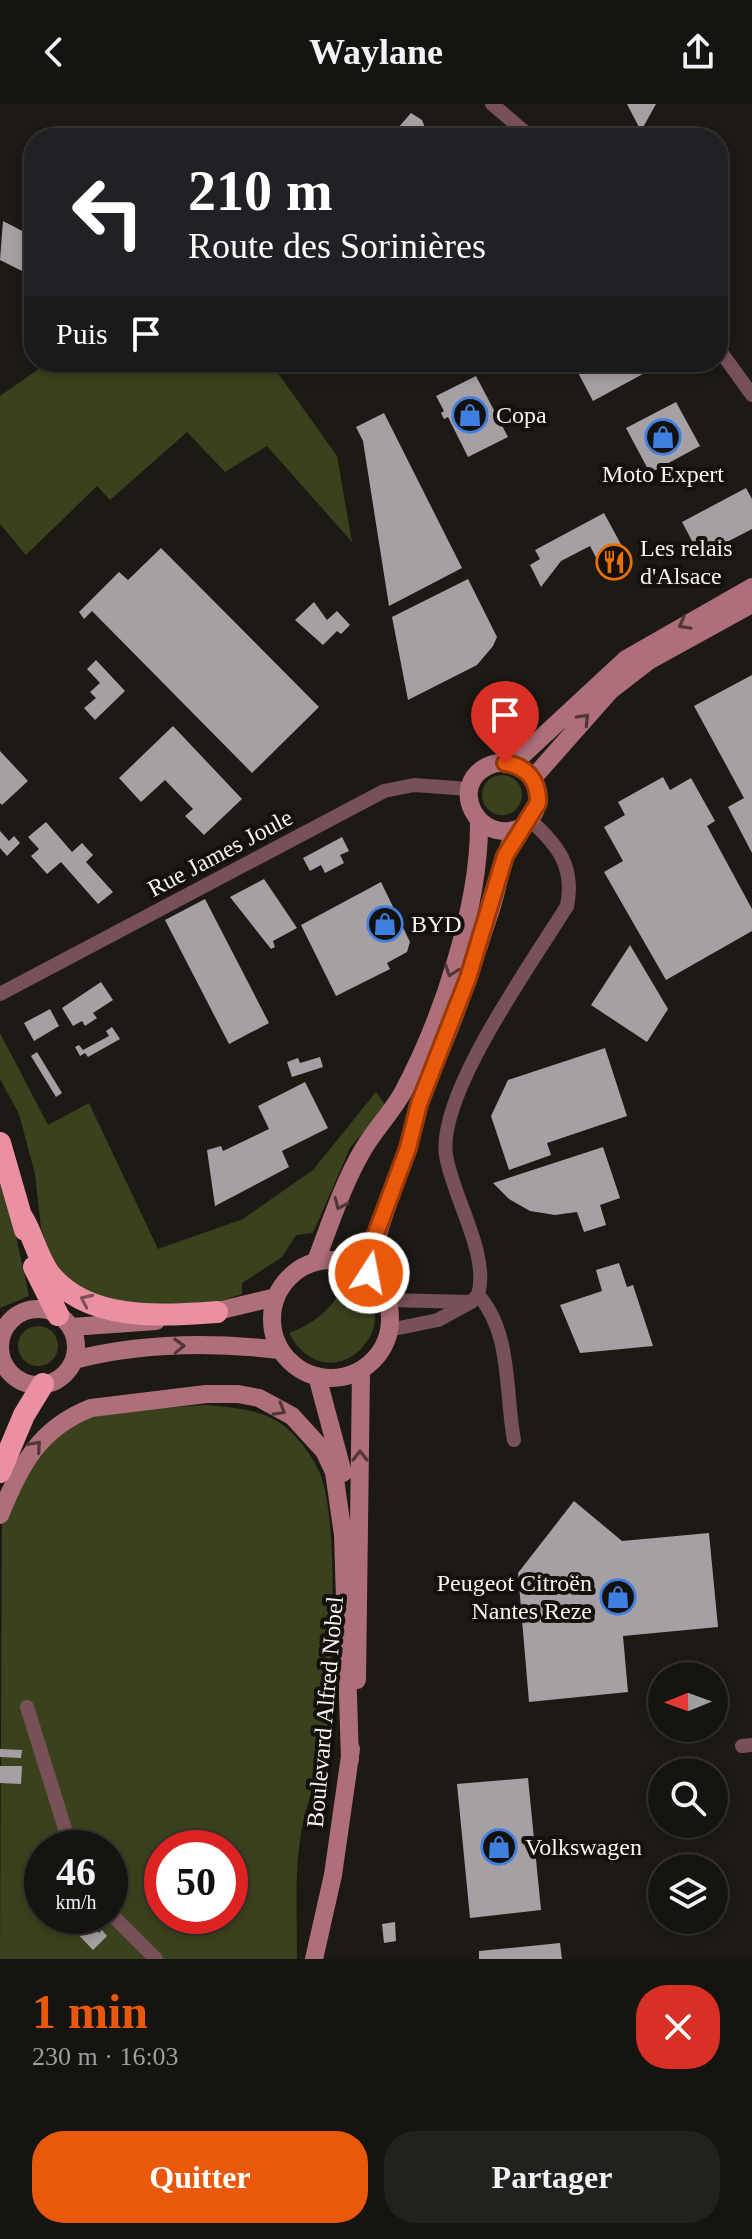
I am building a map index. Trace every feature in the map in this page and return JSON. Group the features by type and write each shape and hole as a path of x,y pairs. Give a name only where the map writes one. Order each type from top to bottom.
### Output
{"highway":[{"path":"0,1143 34,1266 64,1321"},
{"path":"22,1217 47,1270 75,1296 122,1312 217,1312"},
{"path":"0,1472 24,1415 43,1384"}],"main road":[{"path":"525,824 495,831 479,822 470,807 470,789 477,775 489,766 513,764 626,659 752,587"},
{"path":"533,778 610,691 650,660 752,604"},
{"path":"369,1273 374,1239 408,1148 419,1104 460,1003 494,901 505,856 538,803 533,778 513,764"},
{"path":"316,1261 363,1149 403,1093 426,1041 468,921 478,869 479,822"},
{"path":"340,1260 369,1273 387,1300 389,1330 382,1349 361,1371 332,1378 298,1368 280,1350 272,1321 276,1297 292,1274 316,1261 340,1260"},
{"path":"64,1321 76,1341 74,1360 62,1376 43,1384 23,1382 5,1370 1,1354 2,1331 18,1315 28,1311 38,1309 64,1321 108,1327 217,1312 276,1297"},
{"path":"74,1360 106,1352 174,1346 280,1350"},
{"name":"Boulevard Alfred Nobel","path":"314,1959 333,1875 350,1760 360,1649 361,1371"},
{"name":"Boulevard Alfred Nobel","path":"317,1376 347,1494 353,1596 347,1687"},
{"path":"0,1515 20,1466 35,1446 49,1431 81,1412 118,1403 210,1393 238,1394 276,1406 310,1432 334,1472 343,1535 350,1760"}],"street":[{"path":"492,104 520,128"},
{"path":"728,362 752,395"},
{"name":"Rue James Joule","path":"0,994 384,791 414,785 470,789"},
{"path":"389,1330 438,1320 475,1299 480,1273 444,1141 479,1048 567,906 569,868 561,853 525,824"},
{"path":"387,1300 475,1299 490,1309 499,1333 514,1440"},
{"path":"27,1707 65,1830"},
{"path":"128,1931 156,1959"}],"green space":[{"path":"35,372 277,372 337,456 352,542 267,446 225,472 187,432 110,500 97,486 26,555 0,524 0,396"},
{"path":"502,775 516,781 522,795 516,809 502,815 488,809 482,795 488,781"},
{"path":"0,1033 48,1125 89,1103 158,1249 243,1219 313,1170 376,1092 386,1106 350,1148 313,1233 296,1235 282,1257 242,1283 242,1294 213,1303 124,1304 77,1288 52,1261 41,1228 35,1174 19,1114 0,1079"},
{"path":"0,1162 29,1296 0,1308"},
{"path":"346,1277 367,1294 375,1313 372,1332 361,1348 345,1360 326,1362 307,1355 289,1333 324,1312 338,1296"},
{"path":"38,1326 52,1332 58,1346 52,1360 38,1366 24,1360 18,1346 24,1332"},
{"path":"205,1405 240,1409 262,1414 282,1424 302,1444 317,1467 330,1525 332,1566 327,1761 315,1784 301,1832 297,1959 0,1959 2,1525 29,1461 79,1417"}],"building":[{"path":"627,104 656,104 643,128 639,128"},
{"path":"411,113 422,120 425,128 398,128"},
{"path":"3,221 24,232 24,272 0,260"},
{"path":"578,372 647,372 593,401"},
{"name":"Copa","path":"476,376 508,437 468,457 448,417 444,419 441,413 444,411 436,396"},
{"name":"Moto Expert","path":"676,402 700,446 650,473 626,428"},
{"path":"384,413 462,568 389,606 363,441 356,427"},
{"path":"746,488 752,499 752,529 700,556 682,522"},
{"path":"604,513 630,561 605,575 590,546 561,561 541,587 530,565 540,559 535,550"},
{"path":"161,548 319,707 252,773 92,611 84,619 79,612 119,572 128,580"},
{"path":"468,579 497,637 493,646 477,665 408,700 392,617"},
{"path":"314,602 327,620 337,611 350,625 341,634 337,631 323,645 295,620"},
{"path":"96,660 125,691 95,720 84,708 96,698 90,692 100,683 87,669"},
{"path":"752,675 752,853 728,807 744,798 694,706"},
{"path":"173,726 242,799 204,835 185,816 193,809 165,780 141,802 119,778"},
{"path":"0,751 28,781 2,805 0,803"},
{"path":"663,777 670,790 691,778 715,821 707,826 752,909 752,931 666,980 604,872 623,861 604,827 625,815 618,802"},
{"path":"46,822 72,852 82,843 93,855 86,862 113,892 98,904 61,862 47,874 31,856 39,849 28,837"},
{"path":"0,831 9,841 14,836 20,843 7,856 0,848"},
{"path":"342,837 349,851 340,855 344,863 325,873 321,865 310,871 303,858"},
{"path":"264,879 297,928 273,941 275,947 271,949 230,897"},
{"path":"381,882 410,942 407,952 387,963 390,969 336,996 301,925"},
{"path":"205,899 269,1023 229,1044 165,920"},
{"path":"630,945 668,1009 647,1042 591,1005"},
{"path":"101,982 113,1000 93,1013 97,1018 85,1026 82,1021 73,1026 62,1008"},
{"path":"50,1009 59,1026 34,1041 24,1023"},
{"path":"112,1027 120,1039 88,1057 85,1053 80,1056 75,1047 79,1045 83,1050 109,1036 106,1031"},
{"path":"605,1048 627,1116 547,1143 551,1155 509,1170 491,1116 508,1080"},
{"path":"37,1052 62,1093 56,1097 31,1056"},
{"path":"320,1057 323,1067 292,1077 287,1062 298,1058 300,1063"},
{"path":"305,1082 328,1128 282,1151 289,1167 215,1206 207,1150 221,1146 223,1151 269,1129 258,1106"},
{"path":"603,1147 620,1198 600,1205 606,1225 584,1232 577,1212 555,1215 530,1211 509,1199 493,1183"},
{"path":"619,1263 627,1287 633,1285 653,1346 580,1353 560,1305 602,1291 596,1270"},
{"name":"Peugeot Citroën Nantes Reze","path":"574,1501 622,1541 709,1533 718,1627 623,1636 628,1692 529,1702 518,1573"},
{"path":"0,1749 22,1750 21,1758 0,1757"},
{"path":"0,1766 22,1766 21,1784 0,1783"},
{"name":"Volkswagen","path":"528,1778 541,1910 470,1918 457,1784"},
{"path":"395,1922 396,1941 384,1943 382,1924"},
{"path":"78,1934 105,1934 107,1936 93,1950"},
{"path":"560,1943 562,1959 479,1959 479,1951"}],"place":[{"name":"Copa","path":"470,415"},
{"name":"Moto Expert","path":"663,437"},
{"name":"Les relais d'Alsace","path":"614,562"},
{"name":"BYD","path":"385,924"},
{"name":"Peugeot Citroën Nantes Reze","path":"618,1597"},
{"name":"Volkswagen","path":"499,1847"}],"route":[{"path":"369,1273 374,1239 408,1148 419,1104 460,1003 494,901 505,856 512,840 530,820 538,803 533,778 520,767 505,763"}]}
